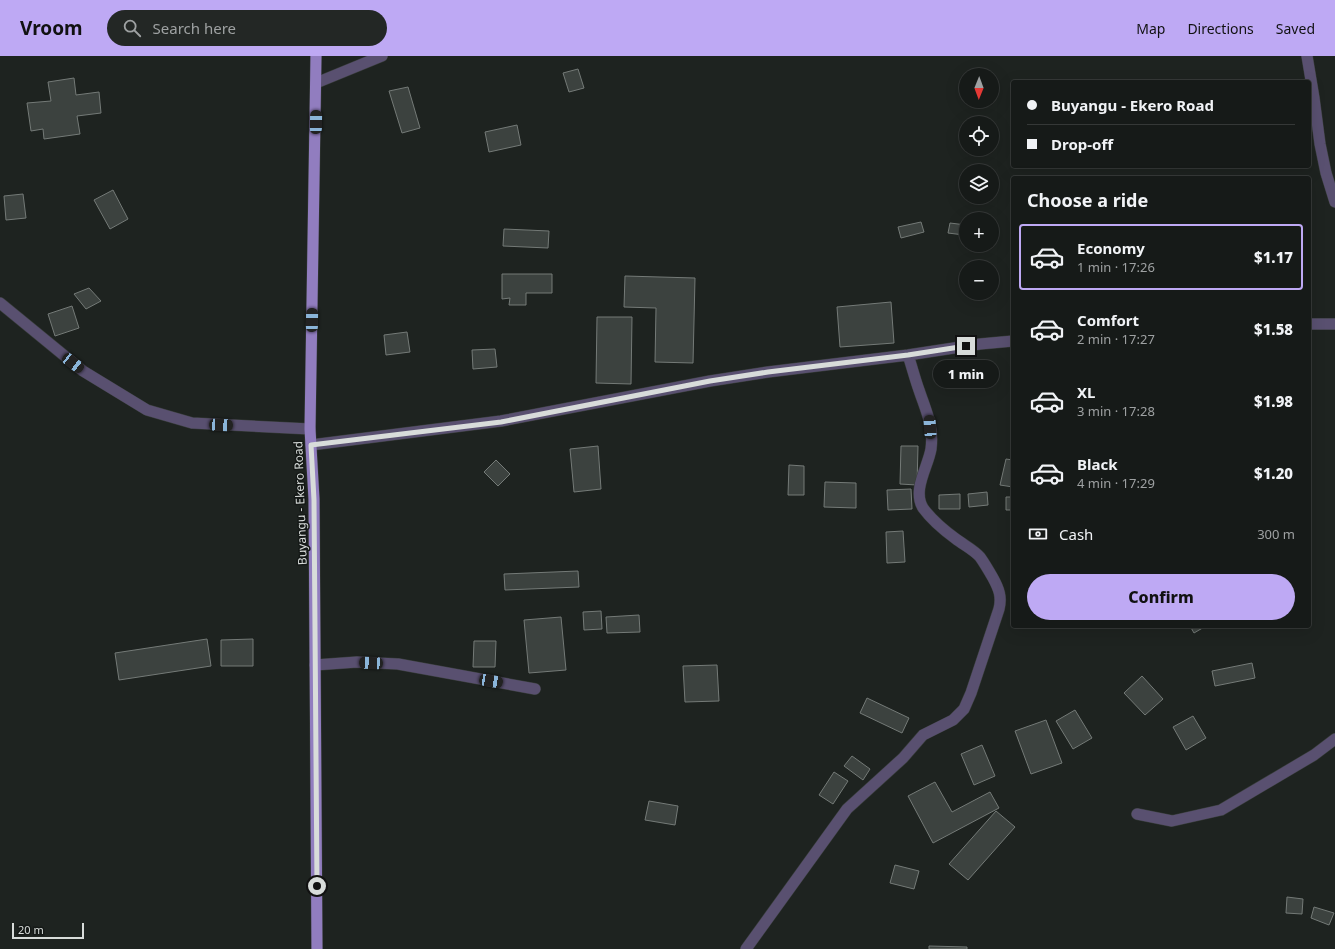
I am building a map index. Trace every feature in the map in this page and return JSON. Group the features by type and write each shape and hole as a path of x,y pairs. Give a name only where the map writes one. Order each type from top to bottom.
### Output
{"main road":[{"name":"Buyangu - Ekero Road","path":"316,56 310,429 314,500 317,949"}],"street":[{"path":"316,82 382,56"},
{"path":"1307,56 1320,144 1326,173 1335,202"},
{"path":"0,304 83,371 147,410 192,423 310,429"},
{"path":"1311,324 1335,324"},
{"path":"311,445 501,422 710,381 768,372 1011,341"},
{"path":"746,949 847,809 903,758 923,735 953,720 964,709 971,693 1001,602 998,586 980,557 945,530 922,506 920,480 931,448 930,419 919,391 908,355"},
{"path":"315,665 357,662 398,664 535,689"},
{"path":"1137,814 1172,821 1221,810 1314,755 1335,739"}],"building":[{"path":"578,69 584,88 569,92 563,73"},
{"path":"74,78 76,95 99,92 101,113 77,116 80,134 44,139 43,129 31,131 27,103 51,101 48,82"},
{"path":"408,87 420,128 402,133 389,91"},
{"path":"517,125 521,145 489,152 485,132"},
{"path":"113,190 128,219 110,229 94,200"},
{"path":"23,194 26,218 6,220 4,196"},
{"path":"921,222 924,232 901,238 898,227"},
{"path":"950,223 959,224 959,234 948,233"},
{"path":"504,229 549,231 548,248 503,246"},
{"path":"502,274 552,274 552,293 526,293 526,305 509,305 510,298 502,299"},
{"path":"625,276 695,278 693,363 655,362 656,308 624,307"},
{"path":"89,288 101,301 86,309 74,294"},
{"path":"891,302 894,343 840,347 837,307"},
{"path":"72,306 79,328 55,336 48,314"},
{"path":"597,317 632,317 631,384 596,383"},
{"path":"407,332 410,352 386,355 384,335"},
{"path":"495,349 497,367 473,369 472,350"},
{"path":"598,446 601,489 574,492 570,449"},
{"path":"901,446 918,446 917,485 900,484"},
{"path":"1006,459 1011,460 1011,487 1000,485"},
{"path":"496,460 510,474 498,486 484,472"},
{"path":"789,465 804,466 804,495 788,495"},
{"path":"825,482 856,483 856,508 824,507"},
{"path":"911,489 912,509 888,510 887,490"},
{"path":"987,492 988,505 969,507 968,494"},
{"path":"960,494 960,509 939,509 939,495"},
{"path":"1006,497 1011,497 1011,510 1006,510"},
{"path":"903,531 905,562 887,563 886,532"},
{"path":"578,571 579,587 505,590 504,574"},
{"path":"601,611 602,629 584,630 583,612"},
{"path":"639,615 640,632 607,633 606,617"},
{"path":"561,617 566,670 529,673 524,620"},
{"path":"1191,628 1203,628 1194,633"},
{"path":"207,639 211,666 119,680 115,653"},
{"path":"253,639 253,666 221,666 221,640"},
{"path":"474,641 496,641 495,667 473,667"},
{"path":"1252,663 1255,678 1215,686 1212,671"},
{"path":"717,665 719,701 685,702 683,666"},
{"path":"1142,676 1163,699 1145,715 1124,693"},
{"path":"867,698 909,718 902,733 860,713"},
{"path":"1075,710 1092,738 1073,749 1056,721"},
{"path":"1193,716 1206,738 1186,750 1173,727"},
{"path":"1046,720 1062,763 1031,774 1015,731"},
{"path":"982,745 995,776 974,785 961,754"},
{"path":"852,756 870,769 863,780 844,766"},
{"path":"834,772 848,781 833,804 819,795"},
{"path":"935,782 952,812 990,792 999,808 933,843 908,796"},
{"path":"649,801 678,806 675,825 645,820"},
{"path":"996,811 1015,827 968,880 949,864"},
{"path":"895,865 919,871 914,889 890,883"},
{"path":"1287,897 1303,899 1302,914 1286,913"},
{"path":"1314,907 1334,913 1329,925 1311,918"},
{"path":"929,946 967,947 967,949 929,949"}],"route":[{"path":"317,886 314,500 311,445 501,422 710,381 966,346"}]}
